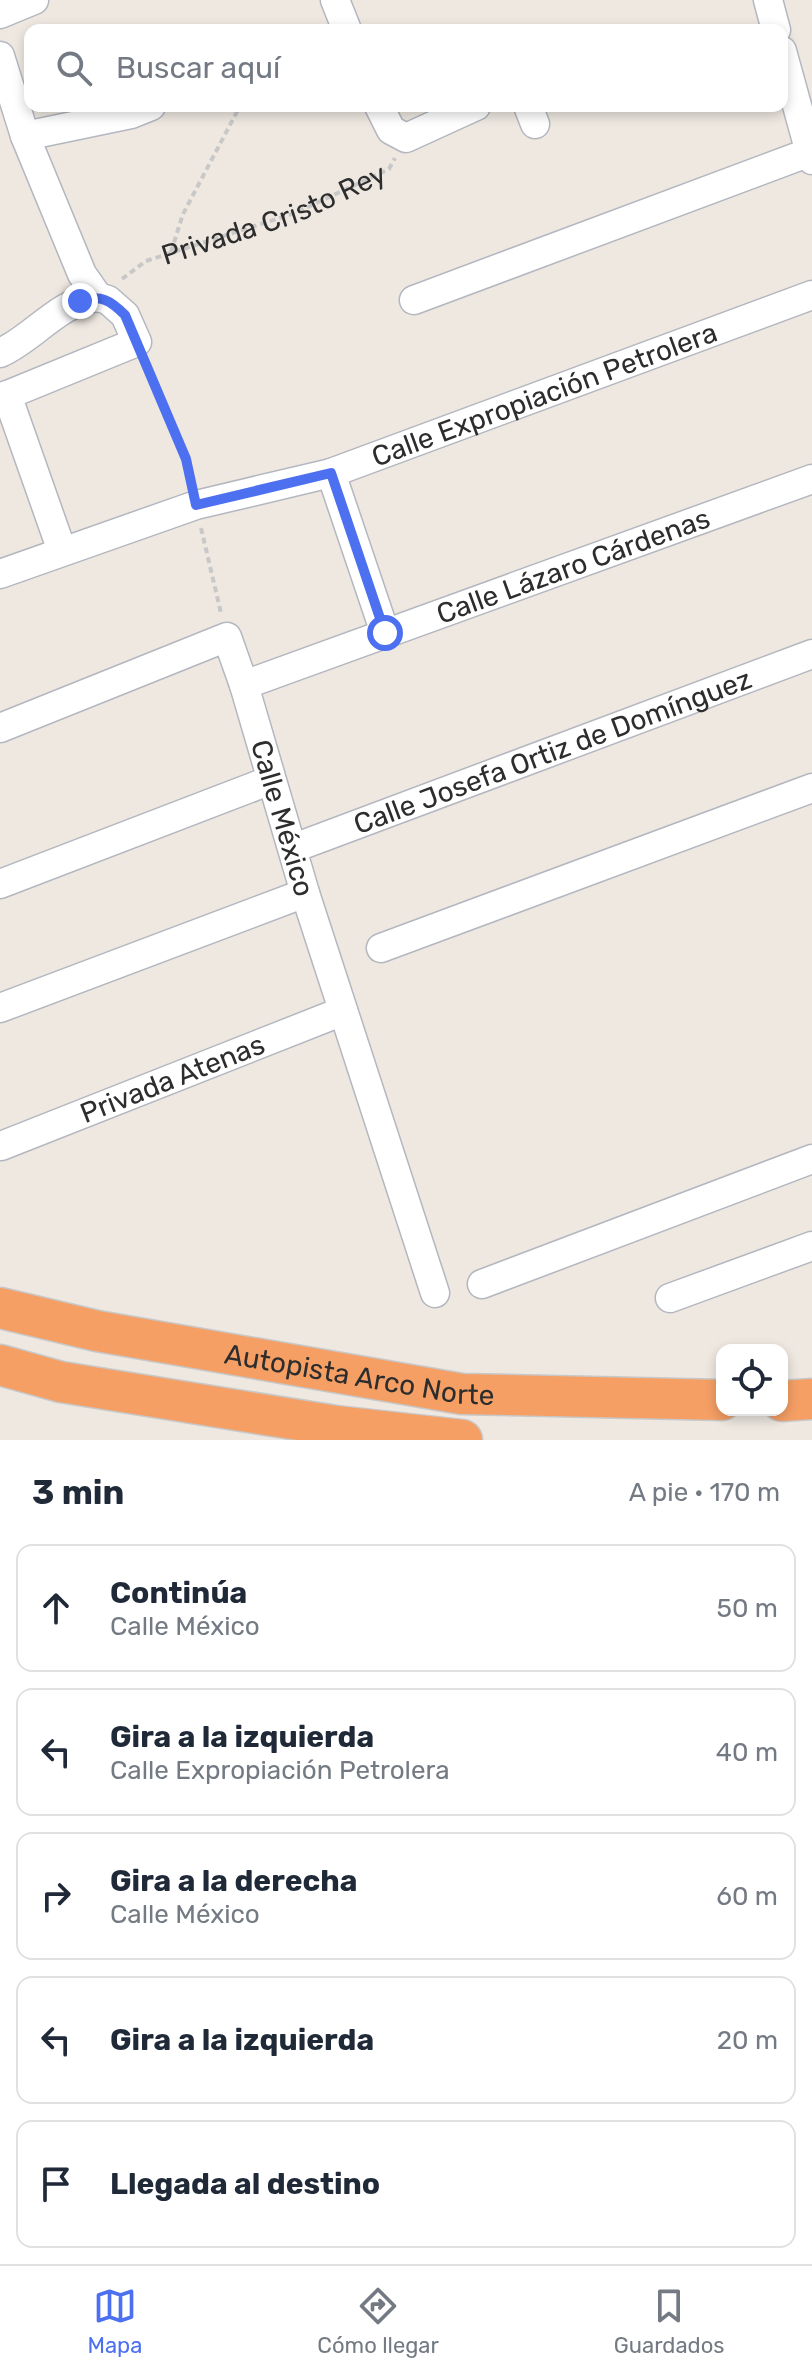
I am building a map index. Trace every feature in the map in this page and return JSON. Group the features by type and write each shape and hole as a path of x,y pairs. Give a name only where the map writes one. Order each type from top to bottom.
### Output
{"highway":[{"name":"Autopista Arco Norte","path":"0,1308 97,1331 462,1394 716,1400"},
{"name":"Autopista Arco Norte","path":"0,1365 61,1382 336,1426 462,1440"},
{"path":"788,1401 812,1399"}],"street":[{"path":"0,14 34,0"},
{"path":"335,0 344,24"},
{"path":"768,0 774,24"},
{"path":"0,56 25,136 78,265 98,297"},
{"path":"414,300 811,156 788,73"},
{"path":"25,136 136,112"},
{"path":"381,112 386,124 398,136"},
{"name":"Privada Cristo Rey","path":"398,136 413,136 463,112"},
{"name":"Calle Expropiación Petrolera","path":"0,574 196,505 331,473 812,295"},
{"path":"0,353 57,314 80,301 98,297 108,300 125,315 137,342 4,397 62,551"},
{"path":"331,473 385,633"},
{"name":"Calle Lázaro Cárdenas","path":"244,685 812,479"},
{"path":"0,728 227,637"},
{"name":"Calle México","path":"227,637 294,848 305,893 435,1293"},
{"name":"Calle Josefa Ortiz de Domínguez","path":"294,848 812,654"},
{"path":"0,884 271,780"},
{"path":"381,948 812,788"},
{"path":"0,1008 305,893"},
{"name":"Privada Atenas","path":"1,1146 343,1011"},
{"path":"482,1284 812,1159"},
{"path":"670,1298 812,1246"}],"path":[{"path":"171,253 183,214 237,112"},
{"name":"Privada Cristo Rey","path":"98,297 146,261 295,213 389,169 396,157 398,136"},
{"path":"137,342 186,459 227,637"}],"route":[{"path":"80,301 98,297 108,300 125,315 186,459 196,505 331,473 385,633"}]}
